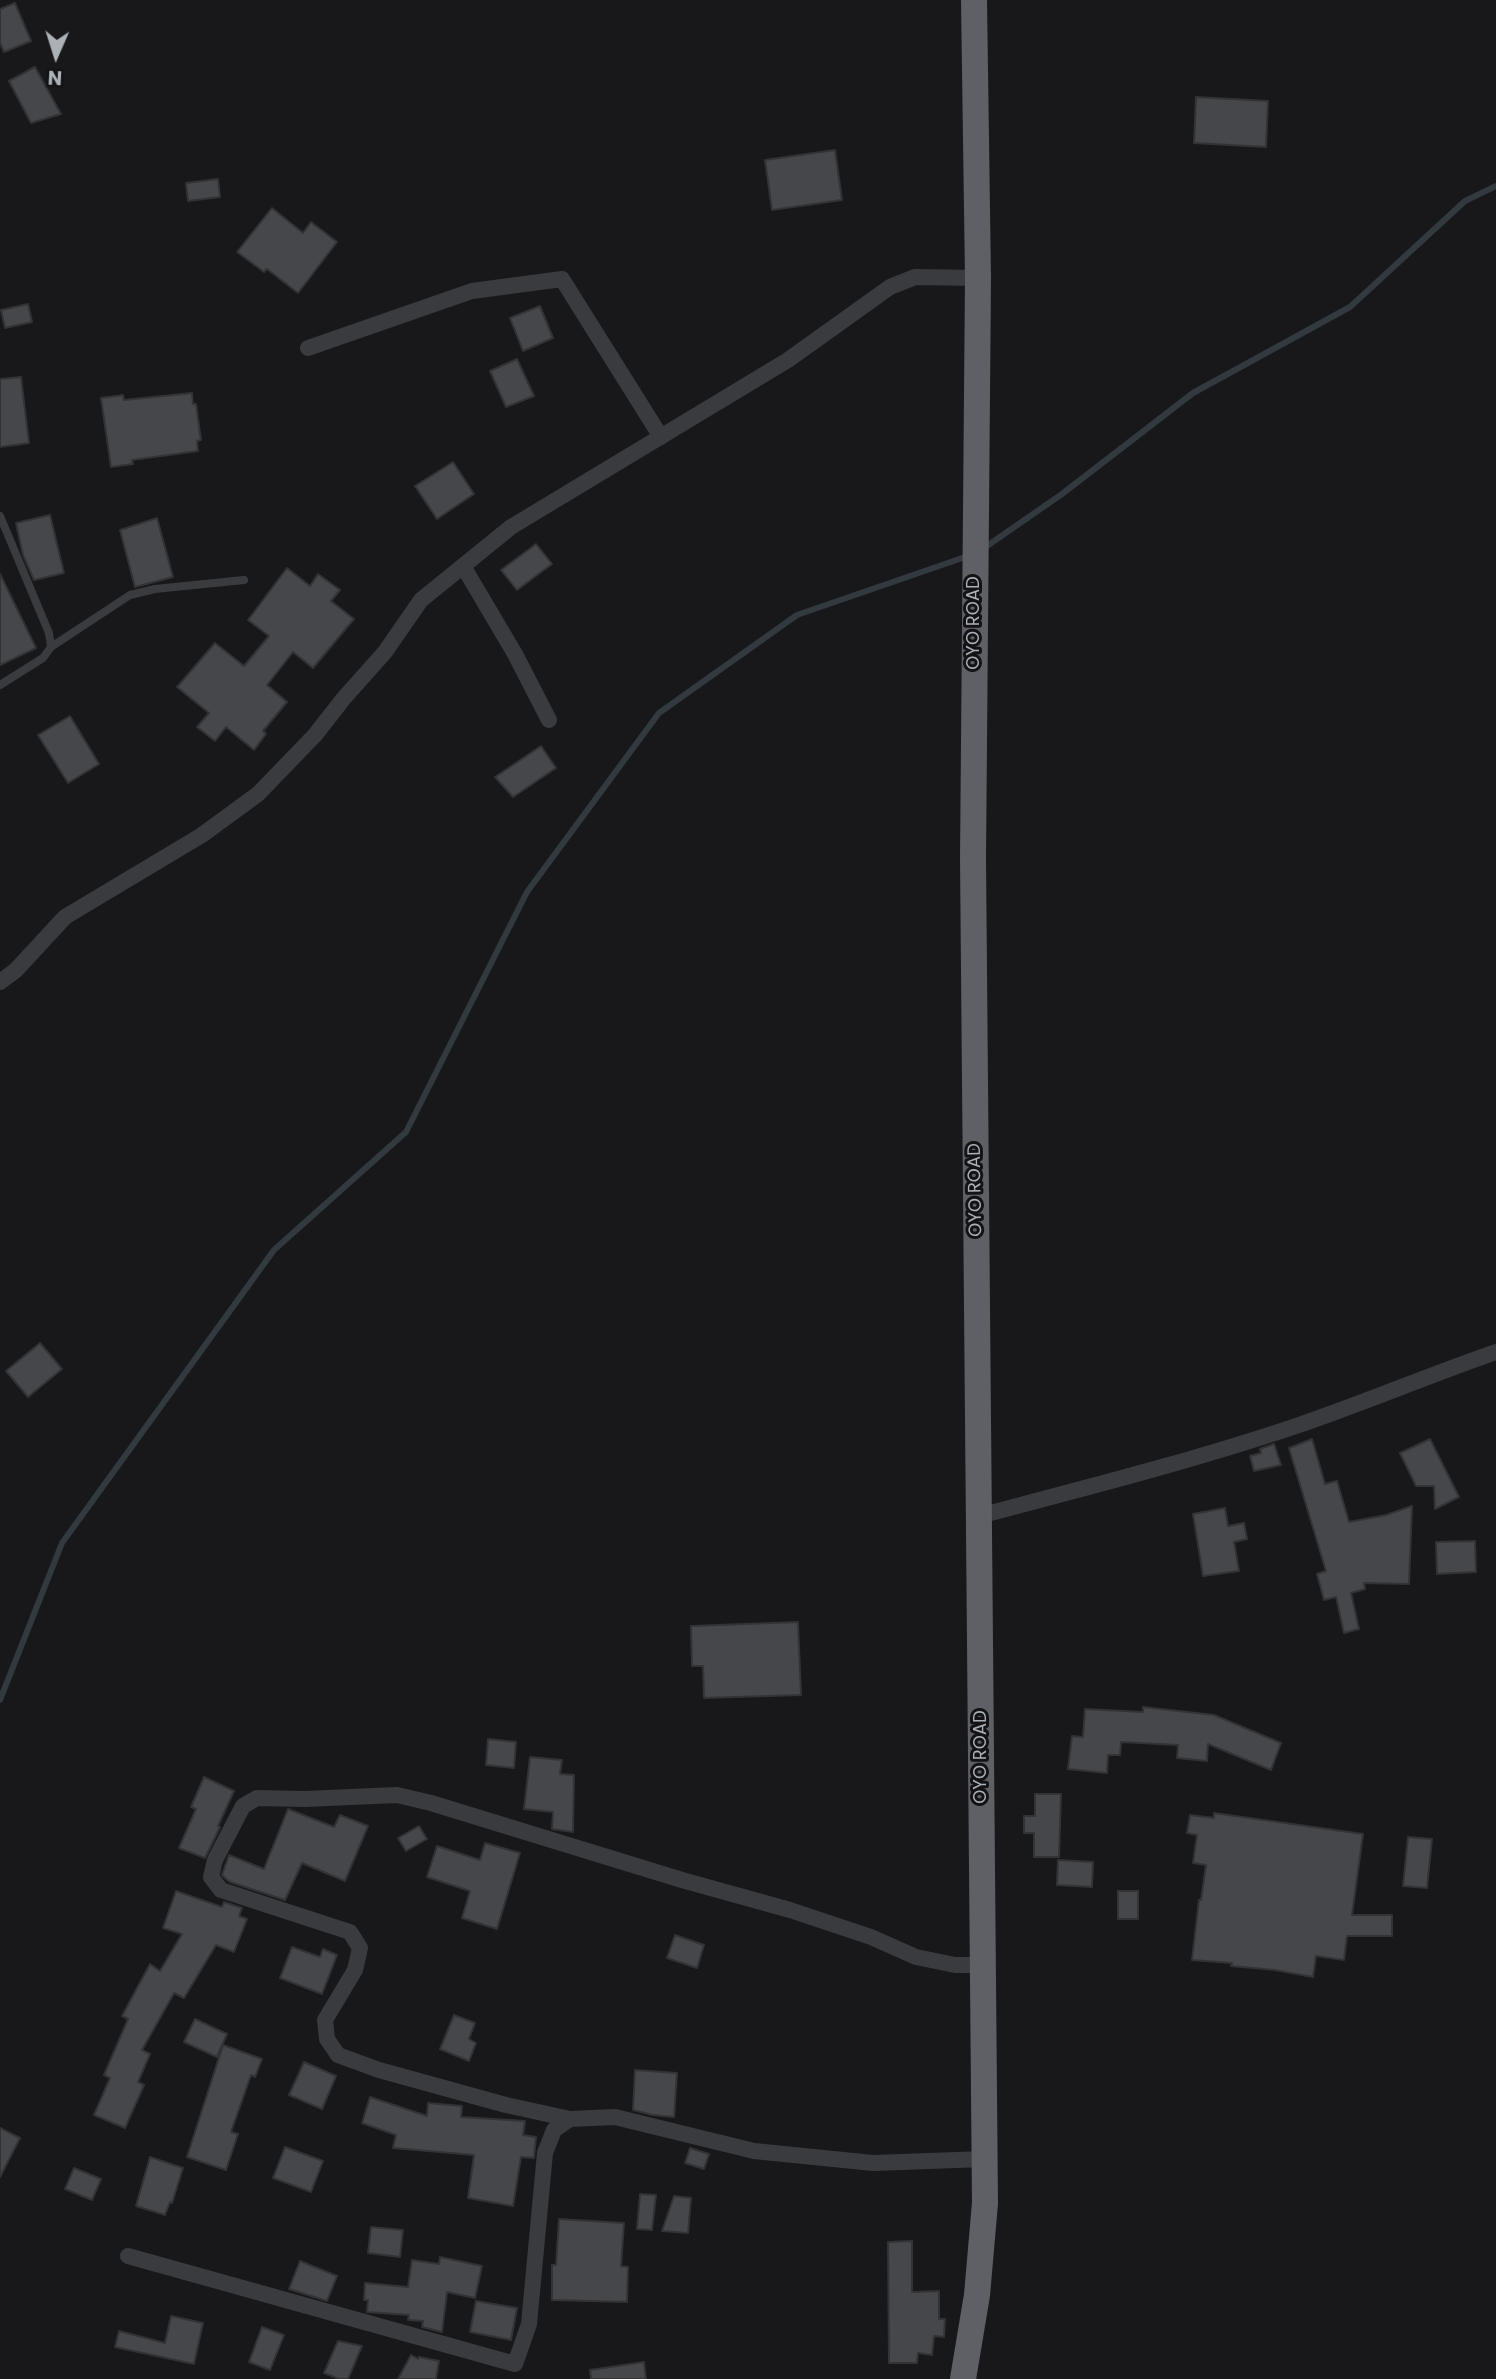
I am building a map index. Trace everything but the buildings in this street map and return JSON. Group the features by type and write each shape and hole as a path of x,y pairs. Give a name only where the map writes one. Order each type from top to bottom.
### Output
{"highway":[{"name":"OYO ROAD","path":"963,2379 982,2252 985,2159 973,858 978,278 974,0"}],"street":[{"path":"0,982 16,970 65,917 202,835 258,794 315,735 385,652 421,600 511,527 788,360 890,287 915,277 978,278"},
{"path":"308,348 472,291 562,279 661,437"},
{"path":"463,566 550,720"},
{"path":"979,1517 1297,1426 1496,1352"},
{"path":"982,1965 956,1965 916,1957 871,1937 790,1910 397,1795 257,1798 243,1806 215,1860 211,1877 221,1890 350,1932 360,1948 355,1970 325,2020 327,2039 338,2055 404,2077 570,2119 615,2117 754,2151 859,2162 985,2159"},
{"path":"128,2256 515,2364 529,2324 545,2153 554,2130 570,2119"}],"lane":[{"path":"0,516 49,633 51,647"},
{"path":"0,685 43,658 51,647 130,595 155,589 244,580"}],"waterway":[{"path":"984,548 1062,494 1193,393 1350,307 1465,201 1496,186"},
{"path":"0,1700 62,1543 274,1250 406,1132 527,892 659,713 797,615 968,556"}]}
